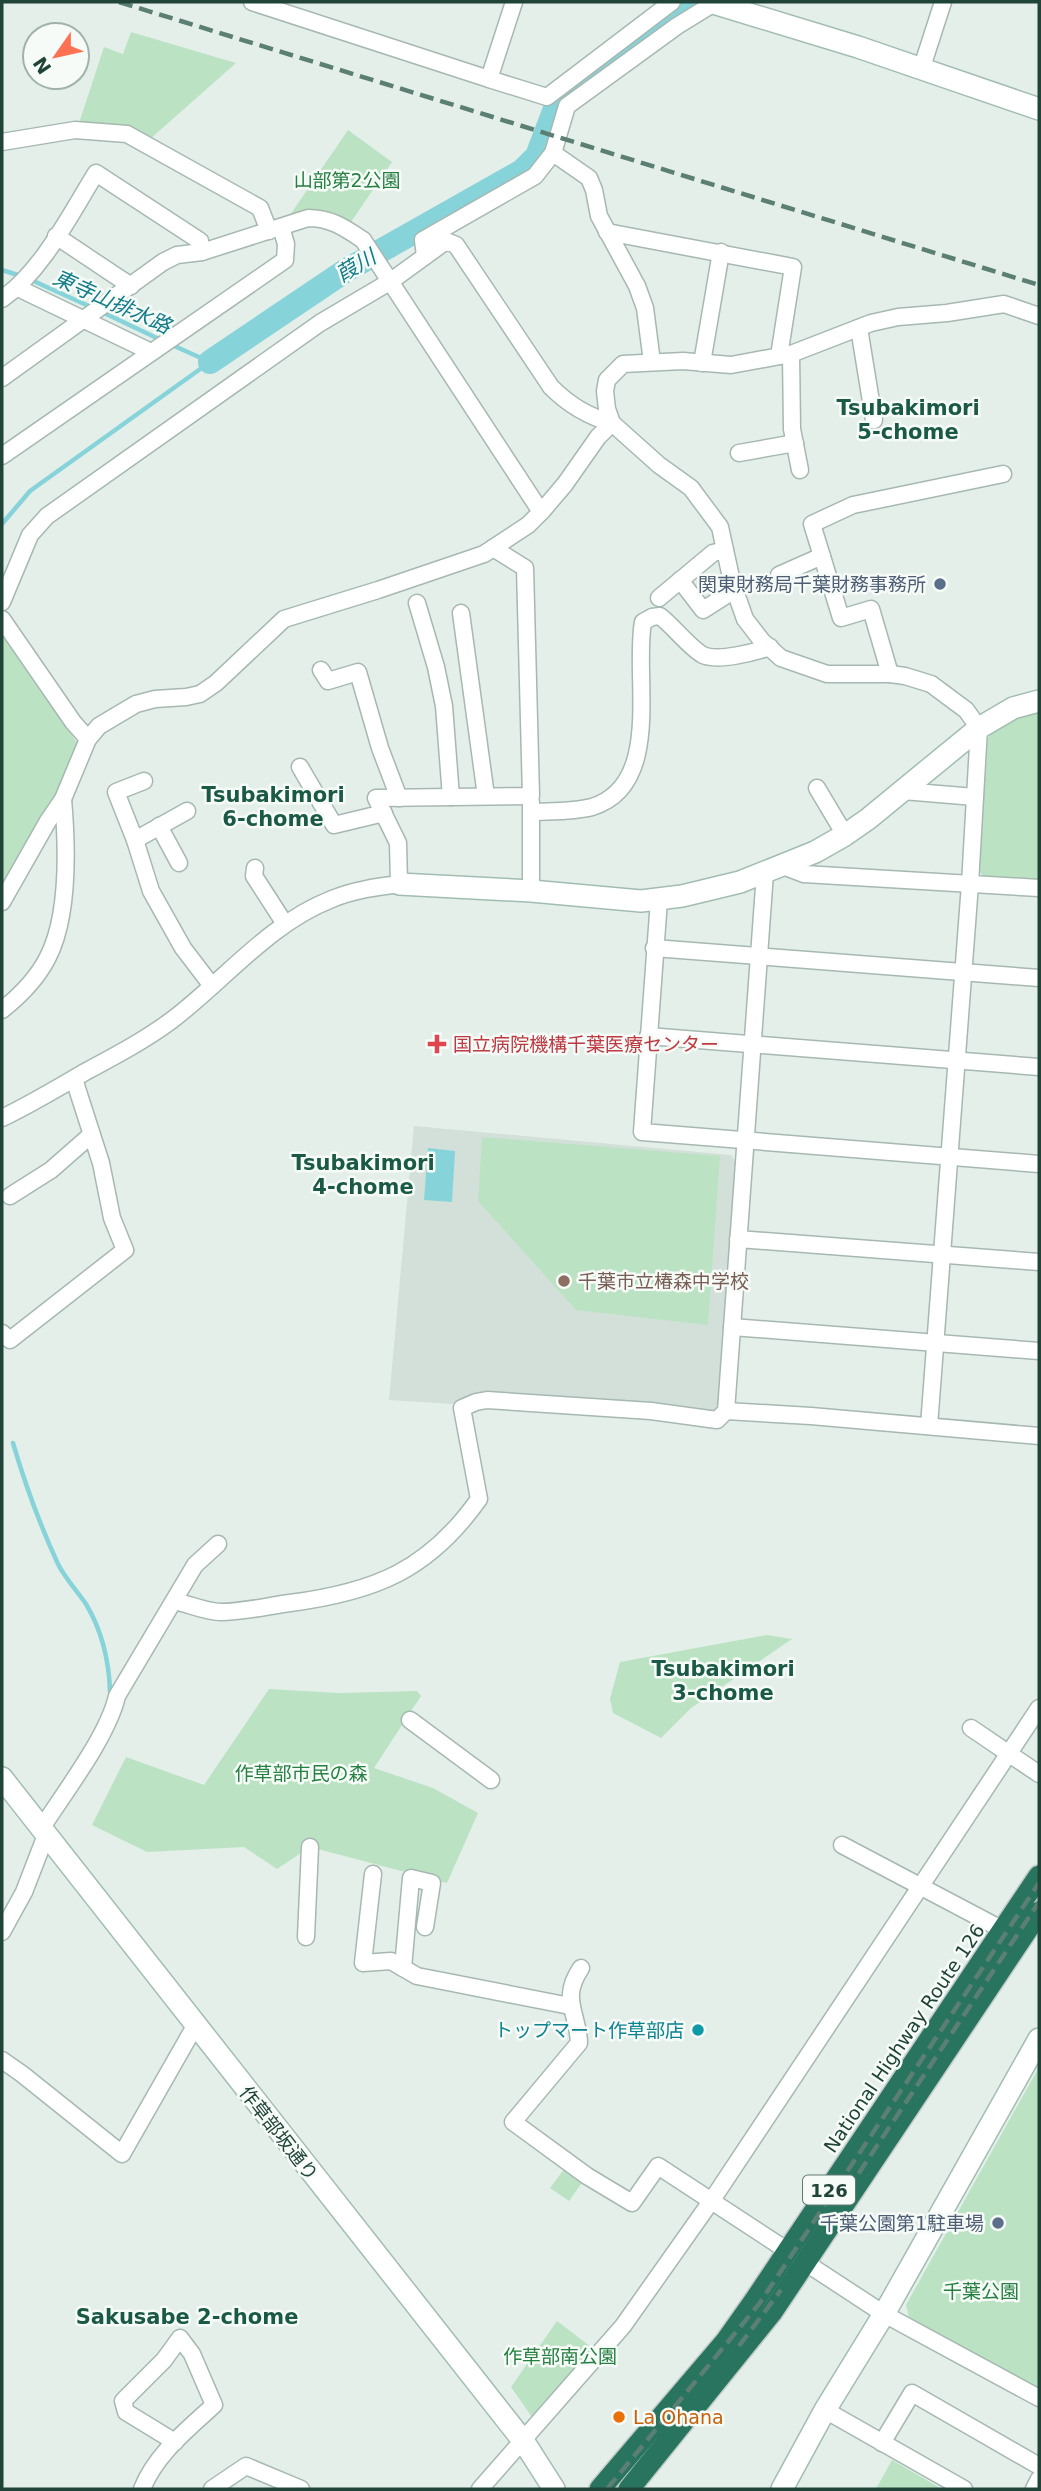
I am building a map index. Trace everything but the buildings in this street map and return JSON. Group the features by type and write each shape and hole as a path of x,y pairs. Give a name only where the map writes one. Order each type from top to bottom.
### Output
{"highway":[{"name":"National Highway Route 126","path":"629,2489 741,2352 797,2256 1039,1876"},
{"name":"National Highway Route 126","path":"600,2489 797,2256 1039,1912"}],"street":[{"path":"252,2 547,97 672,2"},
{"path":"489,79 514,2"},
{"path":"425,256 423,240 535,176 553,153 567,106 713,2 1039,108"},
{"path":"921,70 943,2"},
{"path":"2,142 75,130 127,134 260,208 286,244 285,260 2,456"},
{"path":"553,153 589,178 599,216 637,286 645,308 652,362"},
{"path":"2,299 24,281 96,173 200,241 202,252"},
{"path":"2,378 163,262 177,255 202,252 309,218 324,218 363,240 541,512"},
{"path":"607,232 793,267 785,355 792,429 800,470"},
{"path":"56,236 131,286"},
{"path":"2,602 30,535 47,516 387,276 425,256 446,241 456,244 551,387 567,403 593,417 612,423 659,465 691,488 720,527 732,582 745,618 762,641 781,658 827,674 890,674 930,684 966,710 979,728 970,884 929,1426"},
{"path":"702,363 720,252"},
{"path":"24,281 86,318 163,344"},
{"path":"612,423 607,410 607,380 623,364 652,362 731,365 785,355 898,317 1004,304 1039,316"},
{"path":"859,328 874,420"},
{"path":"2,902 63,799 88,738 99,726 136,704 200,694 216,683 285,619 461,564 493,548 541,512 565,484 598,437 612,423"},
{"path":"738,453 795,443"},
{"path":"890,674 871,609 842,618 812,524 853,505 1003,474"},
{"path":"493,548 525,568 532,813 531,891"},
{"path":"659,598 713,553 725,550"},
{"path":"779,575 822,556"},
{"path":"680,580 703,610 725,596"},
{"path":"417,603 436,667 444,706 450,797"},
{"path":"461,613 486,796"},
{"path":"532,813 593,806 617,792 626,781 634,762 642,724 643,622 652,617 660,617 703,655 753,653 770,647"},
{"path":"2,619 73,722 88,738"},
{"path":"321,670 328,681 358,672 380,748 399,798"},
{"path":"2,1118 144,1039 173,1019 285,924 333,898 399,884 531,891 641,901 659,900 740,882 845,835 979,728 1013,708 1039,701"},
{"path":"300,766 334,825 384,813"},
{"path":"144,781 116,792 151,891 167,922 212,986"},
{"path":"817,788 845,835"},
{"path":"902,791 975,797"},
{"path":"399,884 398,842 376,798 531,796"},
{"path":"2,1010 28,987 48,956 55,937 65,865 63,799"},
{"path":"135,840 187,811"},
{"path":"159,826 179,863"},
{"path":"254,868 254,876 285,924"},
{"path":"774,869 804,874 1039,888"},
{"path":"174,1601 220,1612 330,1598 384,1582 431,1553 449,1536 479,1499 461,1408 476,1402 650,1411 717,1420 726,1411 757,956 774,869"},
{"path":"659,900 642,1132 1039,1164"},
{"path":"654,948 1039,978"},
{"path":"648,1036 1039,1067"},
{"path":"2,1333 10,1340 125,1250 112,1218 101,1163 74,1079"},
{"path":"10,1196 51,1170 92,1135"},
{"path":"738,1239 1039,1262"},
{"path":"732,1327 1039,1351"},
{"path":"726,1411 1039,1436"},
{"path":"2,1932 24,1892 44,1832 103,1731 113,1712 117,1696 195,1565 218,1544"},
{"path":"480,2489 623,2326 712,2200 1039,1708"},
{"path":"410,1720 491,1780"},
{"path":"971,1728 1039,1774"},
{"name":"作草部坂通り","path":"2,1778 524,2442 554,2489"},
{"path":"842,1844 1003,1930"},
{"path":"306,1937 310,1847"},
{"path":"373,1874 363,1963 391,1961 417,1976 570,2006"},
{"path":"403,1968 411,1878 432,1884 425,1927"},
{"path":"581,1968 571,1990 570,2006 579,2032 579,2043 513,2122 587,2176 632,2203 658,2166 884,2314 1039,2398"},
{"path":"2,2060 122,2154 195,2026"},
{"path":"782,2489 1039,2039"},
{"path":"142,2489 147,2477 175,2442 214,2405 192,2354 180,2338 164,2360 123,2401 126,2412 175,2442"},
{"path":"881,2443 912,2393 1039,2466"},
{"path":"825,2410 964,2489"},
{"path":"212,2489 246,2466 301,2489"},
{"path":"1034,2489 1039,2479"}],"shaded area":[{"name":"千葉市立椿森中学校","path":"414,1126 731,1155 737,1164 720,1408 713,1413 479,1397 452,1404 389,1400"}],"green space":[{"path":"131,32 236,63 149,140 79,123 104,47 123,54"},
{"name":"山部第2公園","path":"348,130 392,162 351,222 336,214 322,211 290,215"},
{"path":"2,632 77,743 60,788 4,884 2,883"},
{"path":"1039,709 1039,882 984,877 978,870 988,738 1004,724"},
{"path":"482,1137 720,1156 708,1325 576,1310 478,1201"},
{"path":"767,1635 792,1639 691,1708 661,1738 613,1713 610,1699 620,1662"},
{"name":"作草部市民の森","path":"269,1689 339,1693 417,1691 421,1696 374,1768 433,1788 478,1813 447,1883 310,1847 277,1869 244,1847 147,1852 92,1825 126,1757 204,1785"},
{"name":"千葉公園","path":"1039,2067 1039,2392 909,2317 906,2305"},
{"path":"568,2164 586,2177 569,2201 550,2188"},
{"name":"作草部南公園","path":"557,2321 595,2350 534,2420 511,2387"},
{"path":"892,2460 942,2489 876,2489"}],"water":[{"path":"428,1148 455,1151 452,1202 424,1200"}],"waterway":[{"name":"葭川","path":"210,362 345,271 522,171 537,156 561,93 693,2"},
{"name":"東寺山排水路","path":"2,270 21,276"},
{"name":"東寺山排水路","path":"29,279 91,307"},
{"name":"東寺山排水路","path":"102,312 161,340"},
{"name":"葭川","path":"2,524 30,491 210,362 172,345"},
{"path":"13,1443 33,1504 58,1564 86,1604 100,1635 110,1691"}],"railway":[{"path":"119,2 1039,285"},
{"path":"607,2489 759,2304 1039,1883"},
{"path":"847,2191 1039,1902"},
{"path":"739,2346 781,2290"}],"place":[{"name":"関東財務局千葉財務事務所","path":"940,584"},
{"name":"国立病院機構千葉医療センター","path":"437,1044"},
{"name":"千葉市立椿森中学校","path":"564,1281"},
{"name":"トップマート作草部店","path":"698,2030"},
{"name":"千葉公園第1駐車場","path":"998,2223"},
{"name":"La Ohana","path":"619,2417"}],"district":[{"name":"Tsubakimori 5-chome","path":"908,420"},
{"name":"Tsubakimori 6-chome","path":"273,807"},
{"name":"Tsubakimori 4-chome","path":"363,1175"},
{"name":"Tsubakimori 3-chome","path":"723,1681"},
{"name":"Sakusabe 2-chome","path":"187,2317"}]}
